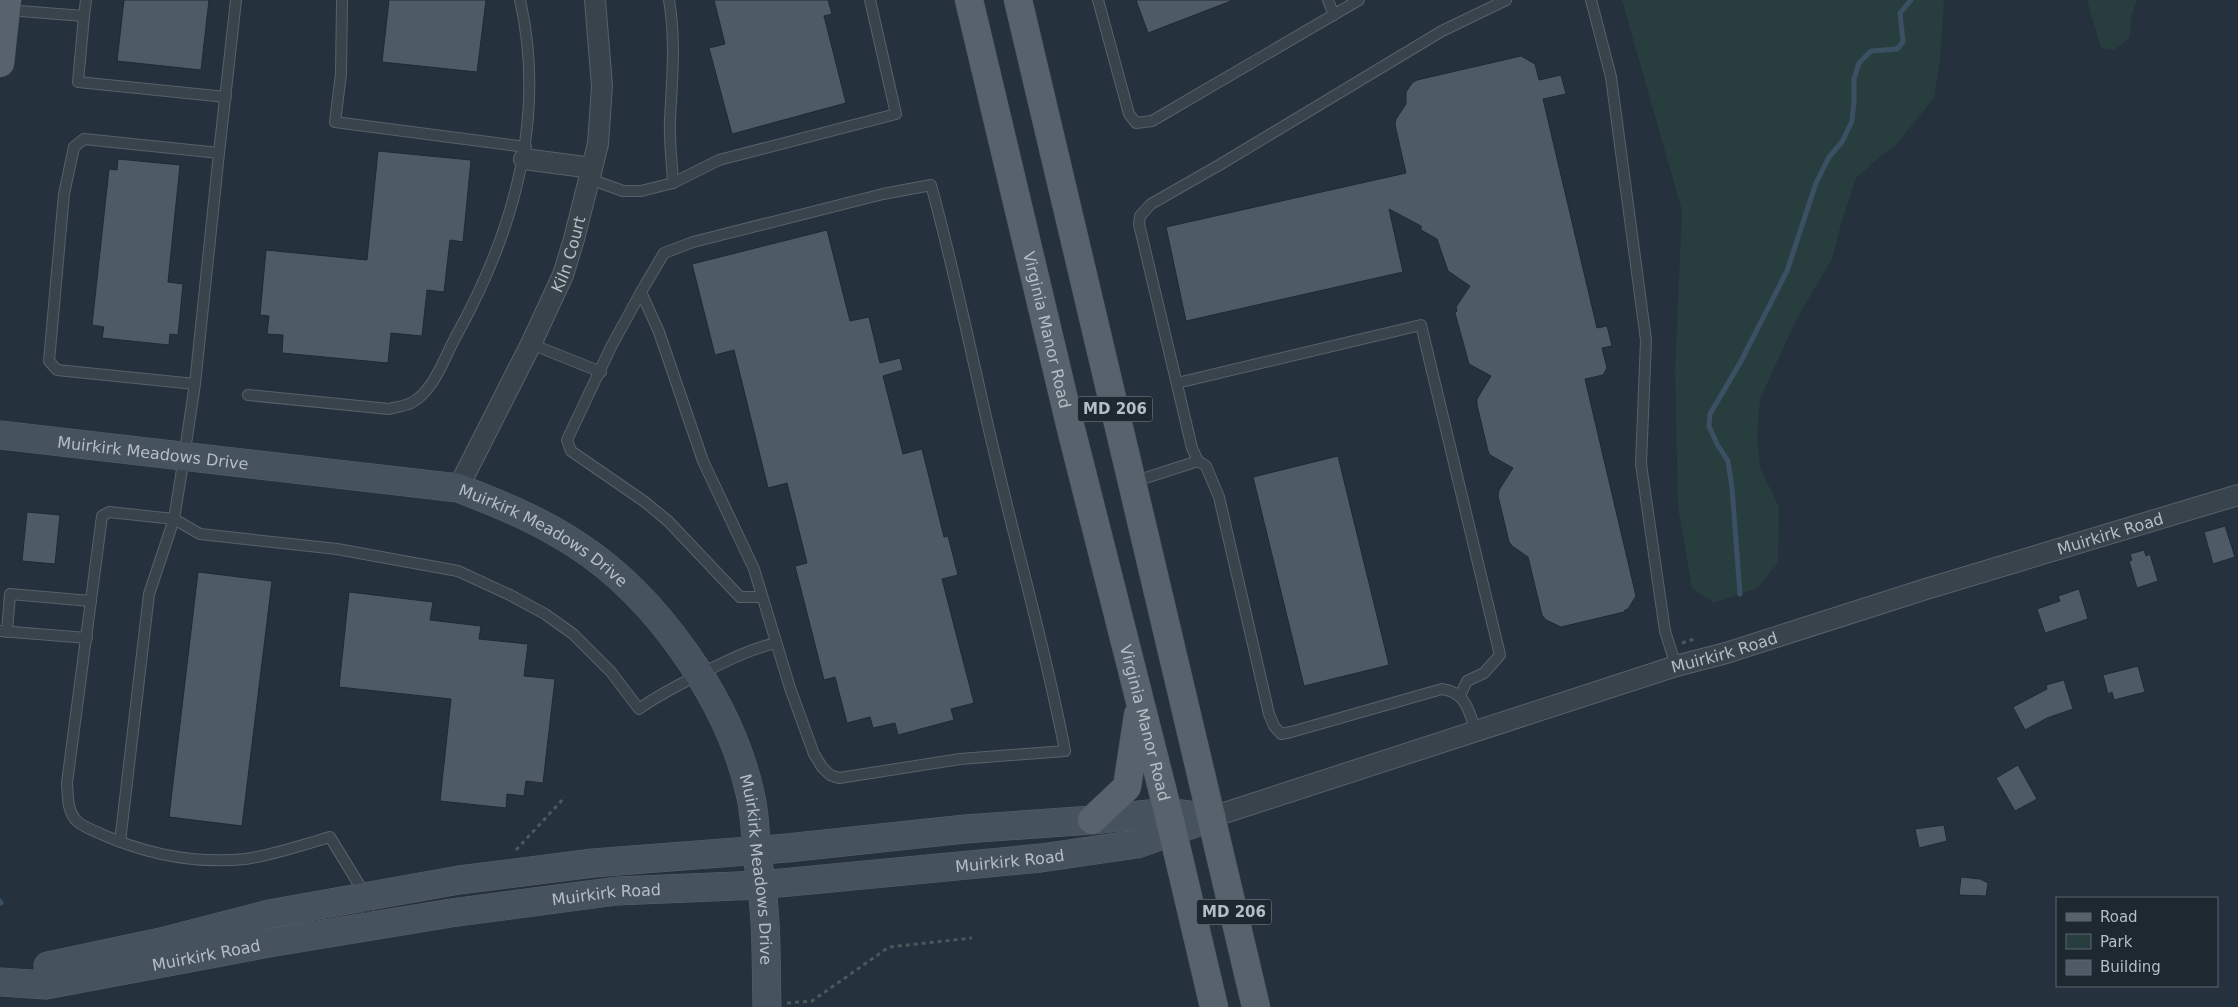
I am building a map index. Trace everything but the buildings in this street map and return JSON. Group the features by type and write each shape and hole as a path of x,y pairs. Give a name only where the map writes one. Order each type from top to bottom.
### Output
{"main road":[{"name":"Virginia Manor Road","path":"969,0 1071,428 1170,822"},
{"name":"MD 206","path":"1018,0 1256,1007"},
{"path":"0,62 7,5"},
{"name":"Muirkirk Meadows Drive","path":"0,435 458,488 509,507 535,520 577,545 602,563 640,599 669,633 700,675 726,720 751,794 764,908 767,1006"},
{"path":"1092,820 1127,787 1140,701"},
{"name":"Muirkirk Road","path":"0,976 161,942 269,914 459,880 593,863 756,850 965,829 1092,820 1170,822 1212,817"},
{"name":"MD 206","path":"1170,822 1214,1007"},
{"name":"Muirkirk Road","path":"0,982 46,985 370,926 617,891 760,885 1041,858 1137,844 1170,822"}],"street":[{"name":"Kiln Court","path":"458,488 531,344 563,275 598,144 602,86 601,55 595,0"},
{"path":"525,153 591,174"},
{"name":"Muirkirk Road","path":"1212,817 1676,666 1726,654 1926,590 2238,495"}],"lane":[{"path":"86,0 78,82 226,97"},
{"path":"120,842 149,594 174,519 195,384 236,0"},
{"path":"342,0 341,74 335,122 525,153"},
{"path":"248,394 389,409 410,404 427,390 470,312 505,233 525,153 531,88 526,24 520,0"},
{"path":"669,0 673,21 674,59 670,122 673,182"},
{"path":"591,174 623,191 641,191 673,182 719,160 896,114 870,0"},
{"path":"1098,0 1129,114 1136,123 1152,121 1358,0"},
{"path":"1328,0 1334,15"},
{"path":"1476,732 1468,708 1460,696 1453,690 1434,691 1281,734 1274,726 1269,714 1219,497 1206,466 1198,460 1192,448 1139,224 1140,216 1151,204 1254,145 1442,31 1506,0"},
{"path":"1591,0 1611,77 1646,340 1641,464 1665,631 1676,666"},
{"path":"7,5 84,16"},
{"path":"195,384 57,370 49,361 64,194 74,147 84,139 219,153"},
{"path":"641,292 659,332 703,461 754,569 761,597 814,754 822,767 830,775 839,778 960,760 1065,751 1029,587 998,469 949,248 931,185 873,196 693,242 664,253 641,292 611,348 567,440 571,451 645,502 668,521 740,597 761,597"},
{"path":"1177,383 1421,325 1500,655 1484,673 1467,681 1460,696"},
{"path":"531,344 601,372"},
{"path":"1132,482 1198,460"},
{"path":"370,926 366,896 330,837 245,859 218,860 167,856 120,842 76,820 69,809 67,783 102,516 109,512 174,519 200,534 336,549 458,571 485,582 545,614 573,634 611,672 639,709 660,694 749,650 776,643"},
{"path":"87,638 4,632 10,594 91,601"}],"path":[{"path":"1686,642 1697,638"},
{"path":"510,856 565,797"},
{"path":"767,1006 812,1001 889,947 972,938"}],"green space":[{"path":"1622,0 1944,0 1940,60 1934,98 1895,146 1856,178 1832,259 1796,320 1760,399 1757,436 1760,468 1779,507 1778,563 1757,588 1714,603 1692,588 1678,507 1675,370 1682,211"},
{"path":"2087,0 2137,0 2132,14 2129,38 2114,50 2101,48"}],"waterway":[{"path":"1740,594 1732,488 1728,461 1717,444 1709,426 1710,414 1740,363 1787,271 1816,183 1829,157 1842,142 1852,121 1854,79 1859,63 1871,51 1897,49 1903,42 1900,13 1911,0"}]}
